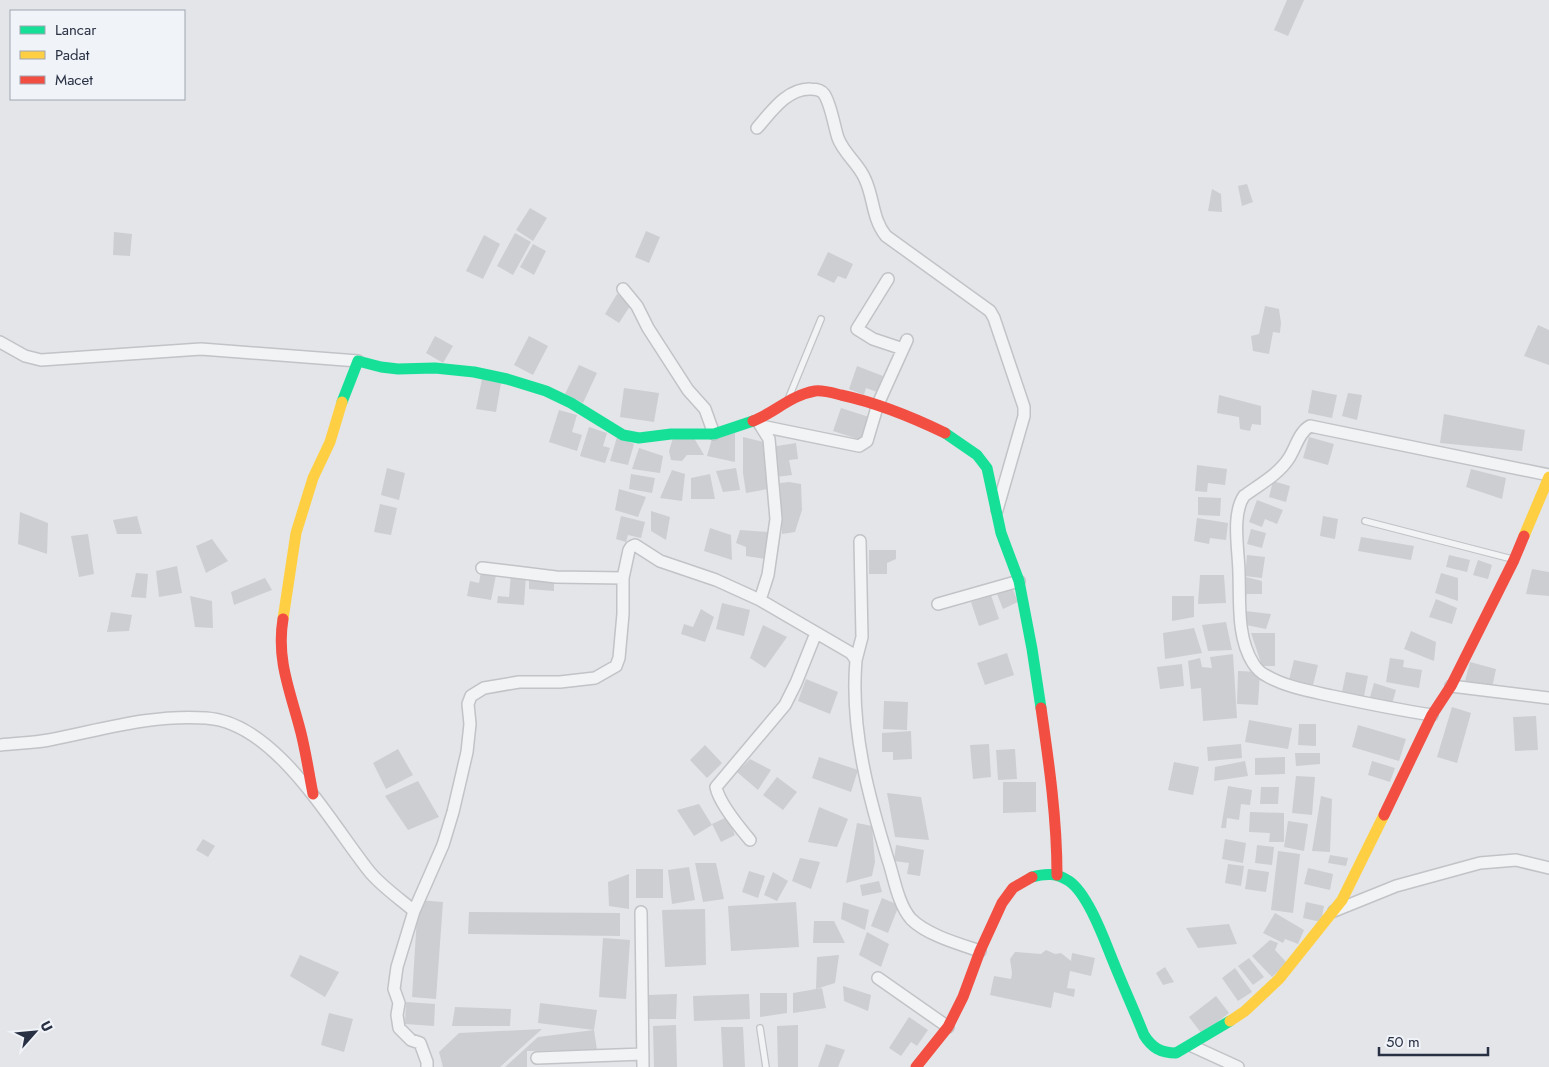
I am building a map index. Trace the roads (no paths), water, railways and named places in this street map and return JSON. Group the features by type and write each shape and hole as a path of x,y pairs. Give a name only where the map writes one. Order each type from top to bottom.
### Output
{"street":[{"path":"757,128 780,102 790,94 809,88 824,94 844,150 866,180 879,228 886,236 990,312 994,318 1024,407 1024,416 996,511"},
{"path":"759,422 859,446 867,440 878,404 905,344 873,338 861,333 857,329 888,279"},
{"path":"623,289 637,306 648,328 688,390 705,409 714,434"},
{"path":"0,342 25,356 41,360 201,349 358,362 390,368 435,368 474,372 507,379 546,391 631,437 647,438 671,434 714,434 759,422 788,401 808,393 823,391 878,404 945,433 977,455 987,468 1001,533 1019,581 1032,649 1049,764 1057,842 1058,875"},
{"path":"313,794 301,733 285,680 280,634 296,533 314,478 330,442 342,401 358,362"},
{"path":"759,422 769,439 776,519 768,575 760,600"},
{"path":"916,1067 948,1027 963,998 980,952 1002,903 1012,888 1032,877 1043,874 1058,875 1070,882 1078,890 1094,917 1140,1027 1149,1043 1156,1050 1168,1053 1176,1053 1192,1046 1245,1011 1279,979 1342,900 1432,715 1451,686 1514,560 1546,494 1549,476 1310,426 1304,430 1289,459 1281,468 1244,496 1240,502 1237,525 1239,612 1245,647 1254,664 1264,675 1270,678 1307,690 1392,709 1432,715"},
{"path":"860,541 862,637 856,660 854,679 858,731 872,807 900,899 909,917 916,923 950,941 980,952"},
{"path":"426,1067 420,1043 411,1040 399,1028 397,1015 399,1003 394,989 397,968 414,911 443,846 454,812 467,752 470,724 468,704 476,692 484,688 519,682 560,682 595,678 616,666 621,641 624,578 629,550 635,545 660,561 716,580 760,600 847,650 856,660"},
{"path":"482,568 556,577 624,578"},
{"path":"938,604 1019,581"},
{"path":"750,840 724,804 716,787 785,705 816,633"},
{"path":"1451,686 1549,698"},
{"path":"0,745 48,740 120,724 169,718 207,718 235,724 259,739 300,778 370,873 414,911"},
{"path":"1332,911 1396,886 1480,862 1516,860 1549,868"},
{"path":"641,912 643,1067"},
{"path":"878,978 948,1027"},
{"path":"1192,1046 1238,1067"},
{"path":"537,1058 643,1054"}],"lane":[{"path":"788,401 821,319"},
{"path":"1365,521 1514,560"},
{"path":"760,1028 766,1067"}]}
